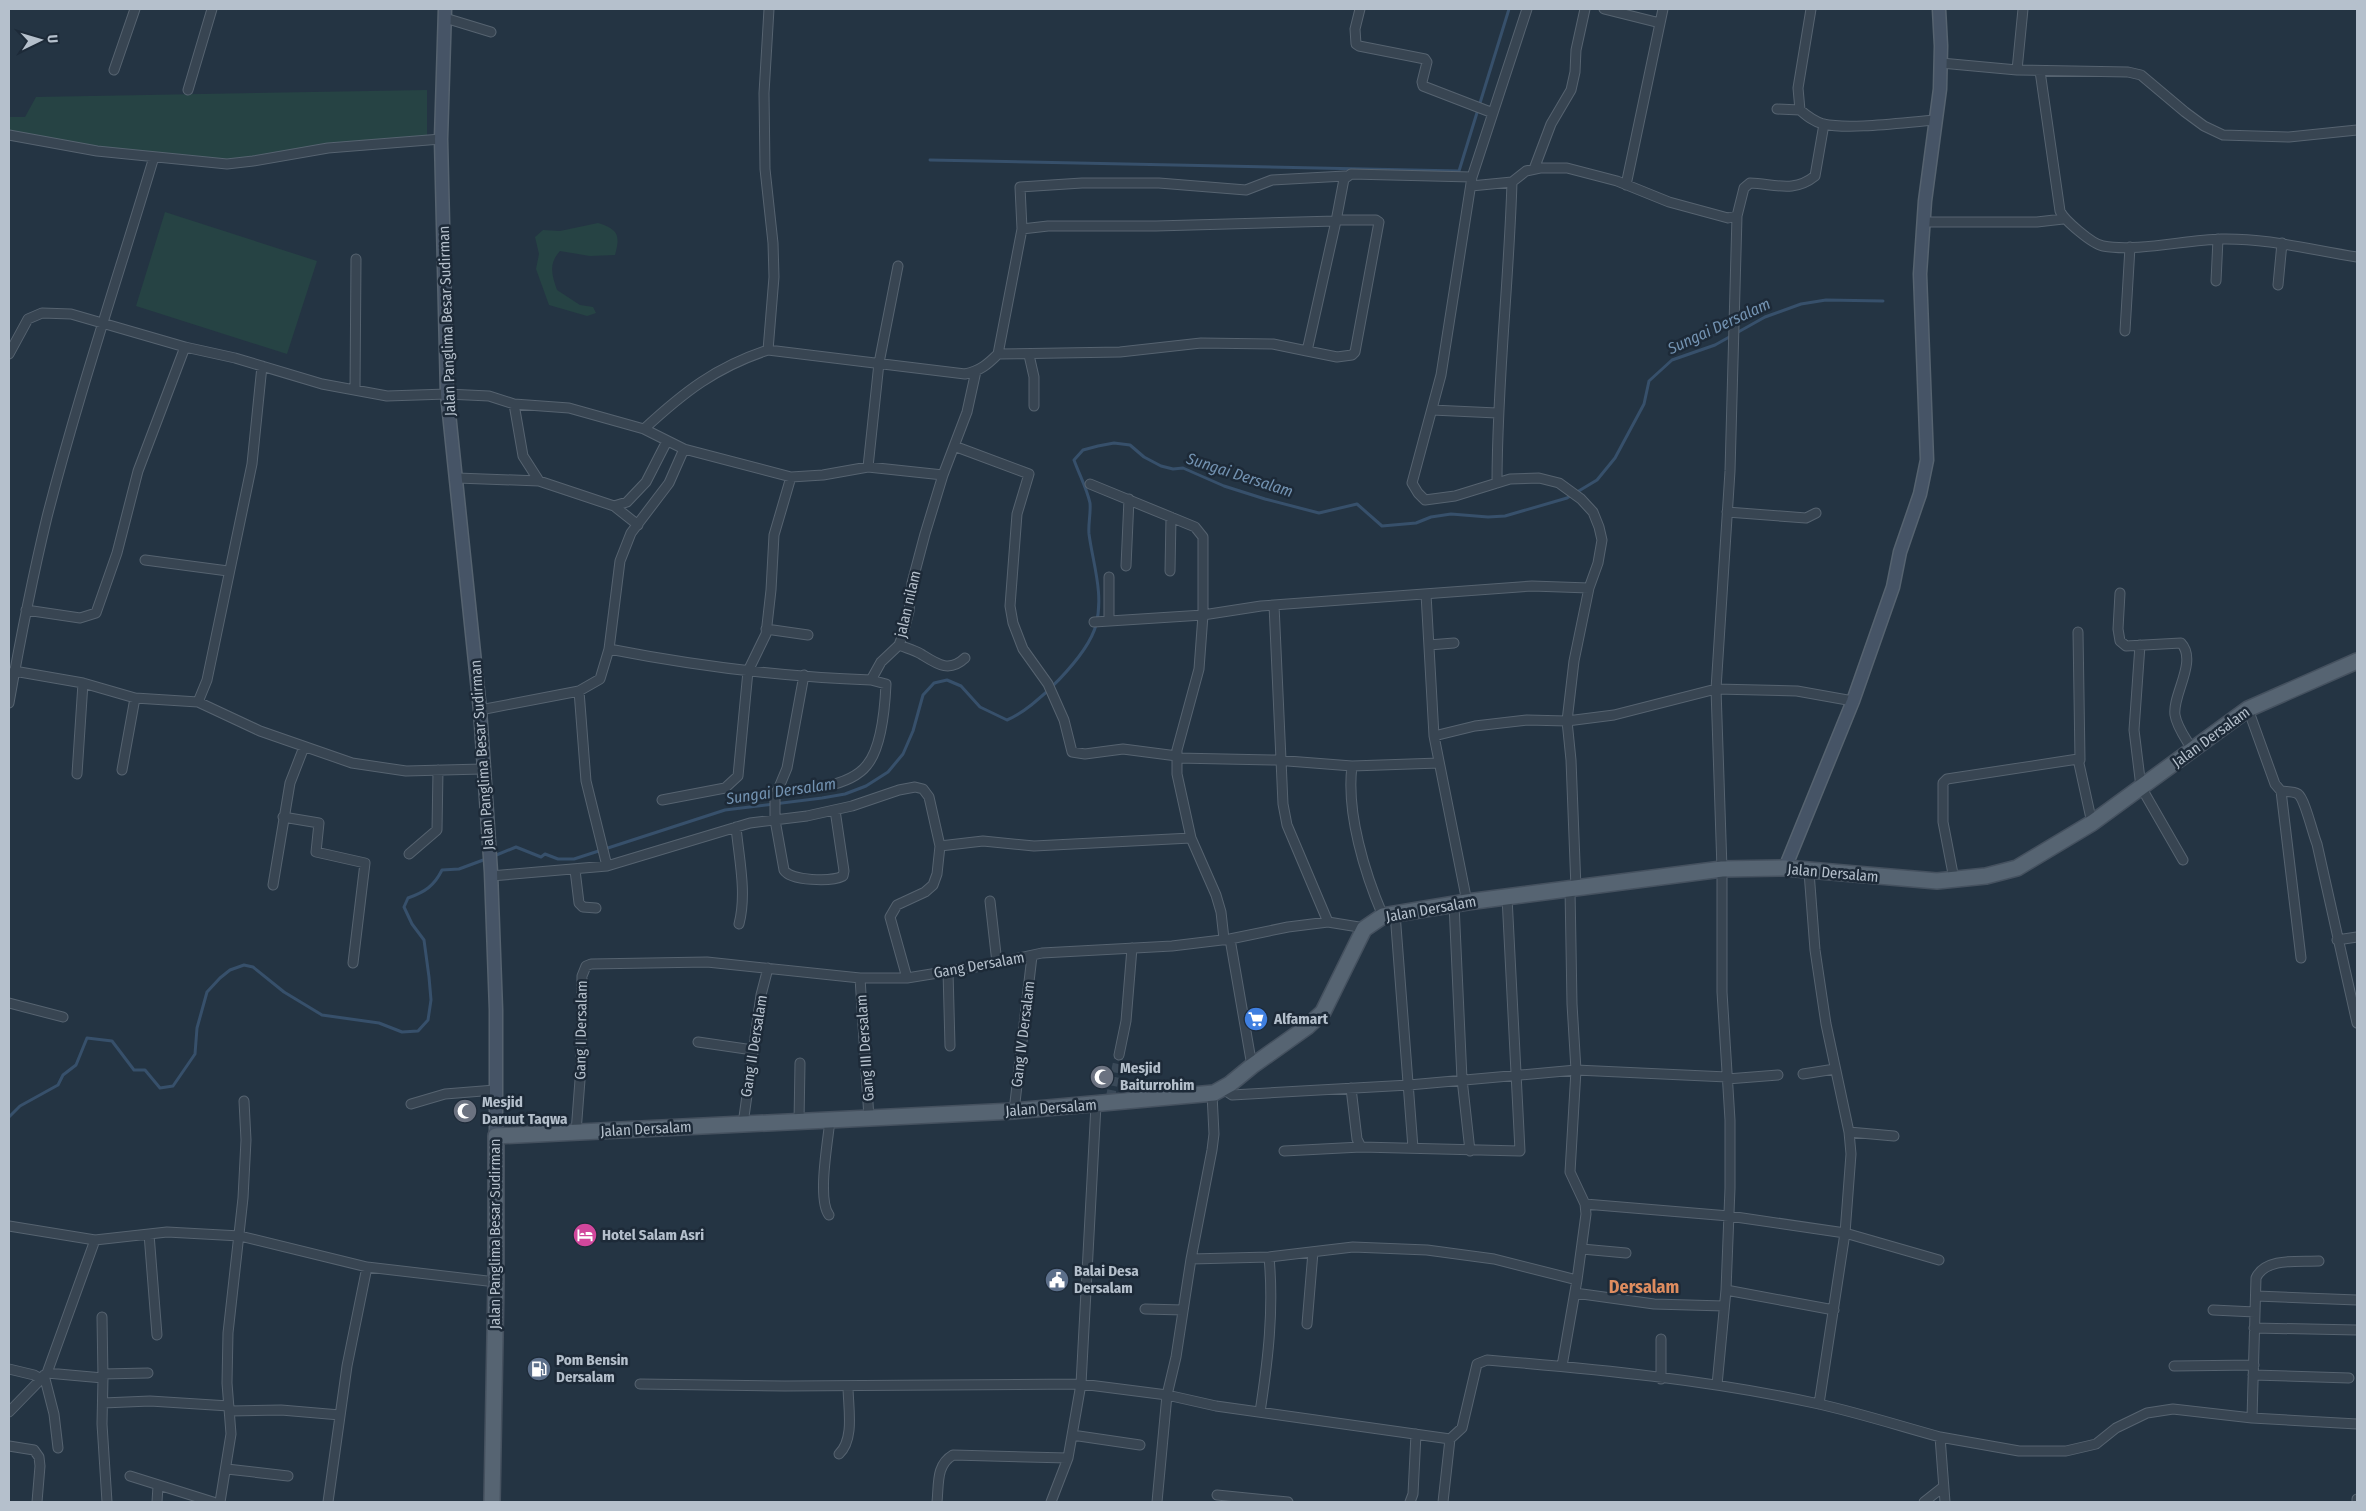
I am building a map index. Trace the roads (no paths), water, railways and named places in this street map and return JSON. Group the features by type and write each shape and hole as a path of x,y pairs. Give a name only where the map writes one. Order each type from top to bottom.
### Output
{"main road":[{"path":"1785,868 1853,701 1893,587 1900,552 1920,494 1927,460 1920,274 1923,222 1941,63 1939,9"},
{"name":"Jalan Panglima Besar Sudirman","path":"445,14 441,139 448,394 480,710 482,769 491,874 496,1010 496,1282 492,1502"},
{"name":"Jalan Dersalam","path":"496,1136 1014,1111 1218,1091 1307,1026 1323,1012 1365,928 1389,915 1460,903 1722,868 1785,868 1808,872 1937,881 1986,876 2017,868 2092,823 2193,751 2248,708 2357,661"}],"street":[{"path":"114,70 135,9"},
{"path":"188,90 212,9"},
{"path":"768,350 774,277 773,243 765,169 764,93 769,9"},
{"path":"1360,9 1355,29 1356,44 1425,59 1427,62 1422,82 1423,86 1489,111"},
{"path":"1527,9 1489,111 1472,181 1441,375 1412,483 1418,494 1425,500 1445,498 1510,479 1539,478 1559,483 1581,499 1592,512 1602,540 1598,563 1589,588 1574,661 1566,721 1571,760 1572,1004 1576,1070 1570,1172 1572,1181 1584,1204 1586,1214 1582,1249 1562,1366"},
{"path":"1534,169 1551,124 1571,90 1576,50 1585,9"},
{"path":"1604,9 1660,23"},
{"path":"1626,185 1663,9"},
{"path":"1800,110 1798,88 1811,9"},
{"path":"2017,70 2023,9"},
{"path":"445,14 491,32"},
{"path":"1941,63 2017,70 2128,72 2141,75 2204,126 2223,135 2289,137 2357,130"},
{"path":"2040,71 2060,211 2063,219 2079,229 2090,241 2102,246 2130,247 2218,239 2282,243 2357,257"},
{"path":"1777,109 1800,110 1810,119 1824,124 1848,125 1936,120"},
{"path":"1717,1385 1726,1290 1730,1120 1722,992 1722,868 1716,689 1727,512 1737,216 1744,188 1750,183 1786,187 1804,185 1815,176 1824,124"},
{"path":"9,136 97,151 227,164 328,148 441,139"},
{"path":"9,703 26,610 48,517 103,324 154,157"},
{"path":"644,429 677,399 708,376 738,360 768,350 965,374 976,371 988,364 998,354 1022,229 1020,186 1082,183 1158,183 1246,190 1272,180 1345,176 1351,174 1512,182 1526,171 1567,168 1626,185 1669,202 1728,218 1737,216"},
{"path":"1307,351 1345,176"},
{"path":"1497,483 1498,413 1510,259 1512,182"},
{"path":"1923,222 2037,222 2063,219"},
{"path":"998,354 1029,355 1120,352 1201,343 1273,344 1340,357 1352,355 1355,352 1379,222 1376,220 1336,220 1156,226 1048,226 1022,229"},
{"path":"2216,281 2218,239"},
{"path":"2278,285 2282,243"},
{"path":"2125,331 2130,247"},
{"path":"355,390 356,260"},
{"path":"868,467 879,363 898,266"},
{"path":"9,354 28,319 42,313 71,314 322,384 387,396 448,394 489,396 514,404 569,408 644,429 684,449 791,477 823,475 868,467 943,475"},
{"path":"26,610 80,618 96,613 117,553 138,471 185,347"},
{"path":"1029,355 1034,377 1034,406"},
{"path":"198,702 207,680 228,571 252,464 262,366"},
{"name":"jalan nilam","path":"871,680 881,662 899,645 909,611 912,583 925,534 943,475 966,412 976,371"},
{"path":"514,404 523,456 538,481"},
{"path":"1432,410 1498,413"},
{"path":"614,506 627,502 646,482 667,441"},
{"path":"954,446 1029,474 1017,514 1009,595 1013,623 1023,649 1048,684 1064,720 1072,752 1085,754 1123,749 1177,757 1352,766 1439,764"},
{"path":"480,710 578,691 600,679 609,649 620,561 631,533 669,483 684,449"},
{"path":"662,800 726,788 738,776 748,672 766,629 774,535 791,477"},
{"path":"458,478 538,481 614,506 638,525"},
{"path":"1090,484 1194,527 1203,537 1203,615 1199,669 1177,757 1179,784 1191,838 1216,895 1221,912 1252,1066"},
{"path":"1126,566 1129,499"},
{"path":"1727,512 1806,518 1816,513"},
{"path":"1170,517 1170,571"},
{"path":"145,560 228,571"},
{"path":"1109,578 1109,621"},
{"path":"1094,622 1203,615 1274,605 1532,586 1589,588"},
{"path":"2120,593 2118,629 2120,641 2126,646 2180,643 2185,648 2187,661 2175,714 2182,732 2193,751"},
{"path":"1426,594 1434,736 1460,903 1462,1079 1470,1151"},
{"path":"1274,605 1280,761 1287,825 1328,922"},
{"path":"766,629 808,635"},
{"path":"2078,632 2080,760 2092,823"},
{"path":"1429,645 1454,643"},
{"path":"899,645 916,652 942,667 959,663 965,658"},
{"path":"2140,646 2134,730 2141,787 2183,860"},
{"path":"609,649 683,664 748,672 871,680 886,684 884,710 875,750 867,765 854,777 831,785 776,794"},
{"path":"14,671 83,683 135,698 198,702 260,731 304,748 352,763 406,771 482,769"},
{"path":"804,675 787,768 776,794 774,820 784,872 803,878 839,878 842,876 844,871 835,810"},
{"path":"77,774 83,683"},
{"path":"1434,736 1475,726 1527,720 1566,721 1614,715 1716,689 1797,691 1853,701"},
{"path":"578,691 586,781 605,860"},
{"path":"122,770 135,698"},
{"path":"2248,708 2275,784 2281,791 2301,958"},
{"path":"274,885 283,817 290,782 304,748"},
{"path":"1954,879 1943,822 1944,781 2080,760"},
{"path":"1352,766 1351,780 1354,816 1372,889 1389,915 1409,1085 1413,1148"},
{"path":"409,854 437,830 438,770"},
{"path":"491,874 575,870 605,860 736,828 835,810 899,790 915,787 923,789 929,797 940,846 937,874 933,885 925,892 897,905 890,917 907,978"},
{"path":"2281,791 2296,793 2300,796 2317,844 2357,1023"},
{"path":"283,817 320,823 316,852 365,863 353,962"},
{"path":"736,828 743,892 739,924"},
{"path":"940,846 983,841 1034,846 1191,838"},
{"path":"575,870 579,903 583,907 596,908"},
{"path":"1808,872 1815,950 1826,1024 1849,1132 1851,1174 1845,1233 1819,1404"},
{"path":"1284,1151 1361,1147 1520,1151 1507,897"},
{"path":"990,900 996,963"},
{"name":"Gang Dersalam","path":"591,964 707,962 860,978 907,978 1032,956 1227,939 1288,927 1328,922 1365,928"},
{"path":"2337,940 2357,937"},
{"path":"1119,1055 1128,1004 1132,948"},
{"name":"Gang IV Dersalam","path":"1014,1111 1032,956"},
{"name":"Gang I Dersalam","path":"576,1132 581,1067 582,976 586,966 591,964"},
{"name":"Gang II Dersalam","path":"743,1124 761,995 768,968"},
{"path":"948,971 950,1046"},
{"name":"Gang III Dersalam","path":"860,978 869,1118"},
{"path":"9,1003 63,1017"},
{"path":"698,1042 753,1050"},
{"path":"799,1122 800,1063"},
{"path":"1803,1074 1835,1069"},
{"path":"1157,1502 1167,1395 1176,1357 1191,1259 1212,1150 1218,1091 1232,1095 1409,1085 1576,1070 1727,1078 1778,1075"},
{"path":"1351,1088 1357,1139 1361,1147"},
{"path":"411,1104 445,1094 495,1090"},
{"path":"220,1502 227,1469 231,1434 226,1383 228,1332 240,1236 246,1140 244,1101"},
{"path":"1051,1502 1068,1458 1081,1384 1105,1102"},
{"path":"829,1215 825,1206 824,1188 830,1120"},
{"path":"1849,1132 1894,1136"},
{"path":"1584,1204 1729,1216 1845,1233 1940,1260"},
{"path":"9,1226 95,1240 166,1232 240,1236 367,1268 496,1282"},
{"path":"149,1234 156,1335"},
{"path":"9,1412 44,1376 95,1240"},
{"path":"1191,1259 1269,1257 1353,1247 1427,1250 1494,1259 1577,1280"},
{"path":"1582,1249 1626,1253"},
{"path":"1307,1324 1313,1252"},
{"path":"1260,1412 1271,1330 1272,1287 1269,1257"},
{"path":"2252,1418 2256,1278 2264,1267 2279,1263 2319,1261"},
{"path":"328,1502 340,1415 367,1268"},
{"path":"1726,1290 1834,1310"},
{"path":"1575,1293 1654,1304 1724,1306"},
{"path":"2256,1296 2357,1300"},
{"path":"1145,1309 1183,1310"},
{"path":"2213,1310 2255,1312"},
{"path":"102,1317 107,1502"},
{"path":"2254,1328 2357,1330"},
{"path":"1660,1378 1661,1338"},
{"path":"1443,1502 1450,1439 1462,1428 1477,1364 1487,1360 1562,1366 1717,1385 1819,1404 1940,1437 2019,1451 2066,1451 2096,1444 2116,1428 2147,1413 2173,1409 2252,1418 2357,1424"},
{"path":"2174,1366 2349,1378"},
{"path":"9,1369 44,1376 103,1376 148,1373"},
{"path":"44,1376 54,1414 58,1448"},
{"path":"640,1384 848,1386 1081,1384 1167,1395 1216,1406 1450,1439"},
{"path":"839,1454 845,1448 849,1432 848,1386"},
{"path":"103,1403 150,1401 230,1409 281,1410 340,1415"},
{"path":"1410,1502 1413,1494 1416,1434"},
{"path":"1072,1435 1140,1445"},
{"path":"1940,1437 1945,1502"},
{"path":"9,1446 34,1450 39,1457 37,1502"},
{"path":"938,1502 940,1468 945,1460 953,1455 1068,1458"},
{"path":"227,1469 288,1476"},
{"path":"130,1476 213,1502"},
{"path":"157,1502 158,1486"},
{"path":"1924,1502 1943,1487"},
{"path":"1217,1495 1288,1502"}],"waterway":[{"path":"930,160 1459,171 1509,9"},
{"name":"Sungai Dersalam","path":"494,856 516,847 541,857 545,854 558,859 574,859 725,810 822,798 845,794 866,786 888,772 903,754 913,731 923,695 934,683 947,680 961,686 980,707 1007,720 1019,714 1045,693 1072,665 1083,651 1096,625 1099,602 1089,534 1090,503 1074,460 1083,450 1114,443 1130,445 1144,457 1161,466 1173,469 1183,468 1224,486 1265,499 1319,513 1357,504 1382,526 1416,523 1431,517 1451,514 1488,517 1505,516 1567,498 1597,480 1615,458 1644,404 1649,381 1672,360 1715,345 1765,317 1801,304 1826,300 1883,301"},
{"name":"Sungai Dersalam","path":"9,1117 20,1106 58,1085 63,1075 76,1065 87,1038 112,1041 134,1070 145,1070 160,1088 173,1086 195,1054 197,1028 207,992 230,970 244,965 253,967 284,992 322,1015 379,1023 402,1032 418,1031 428,1020 431,1000 429,977 424,940 412,924 404,907 408,898 428,888 442,870 459,869 486,859"}],"tunnel":[{"path":"1110,1099 1119,1055"}],"place":[{"name":"Alfamart","path":"1256,1019"},
{"name":"Mesjid Baiturrohim","path":"1102,1077"},
{"name":"Mesjid Daruut Taqwa","path":"465,1111"},
{"name":"Hotel Salam Asri","path":"585,1235"},
{"name":"Balai Desa Dersalam","path":"1057,1280"},
{"name":"Pom Bensin Dersalam","path":"539,1369"}],"district":[{"name":"Dersalam","path":"1644,1287"}]}
